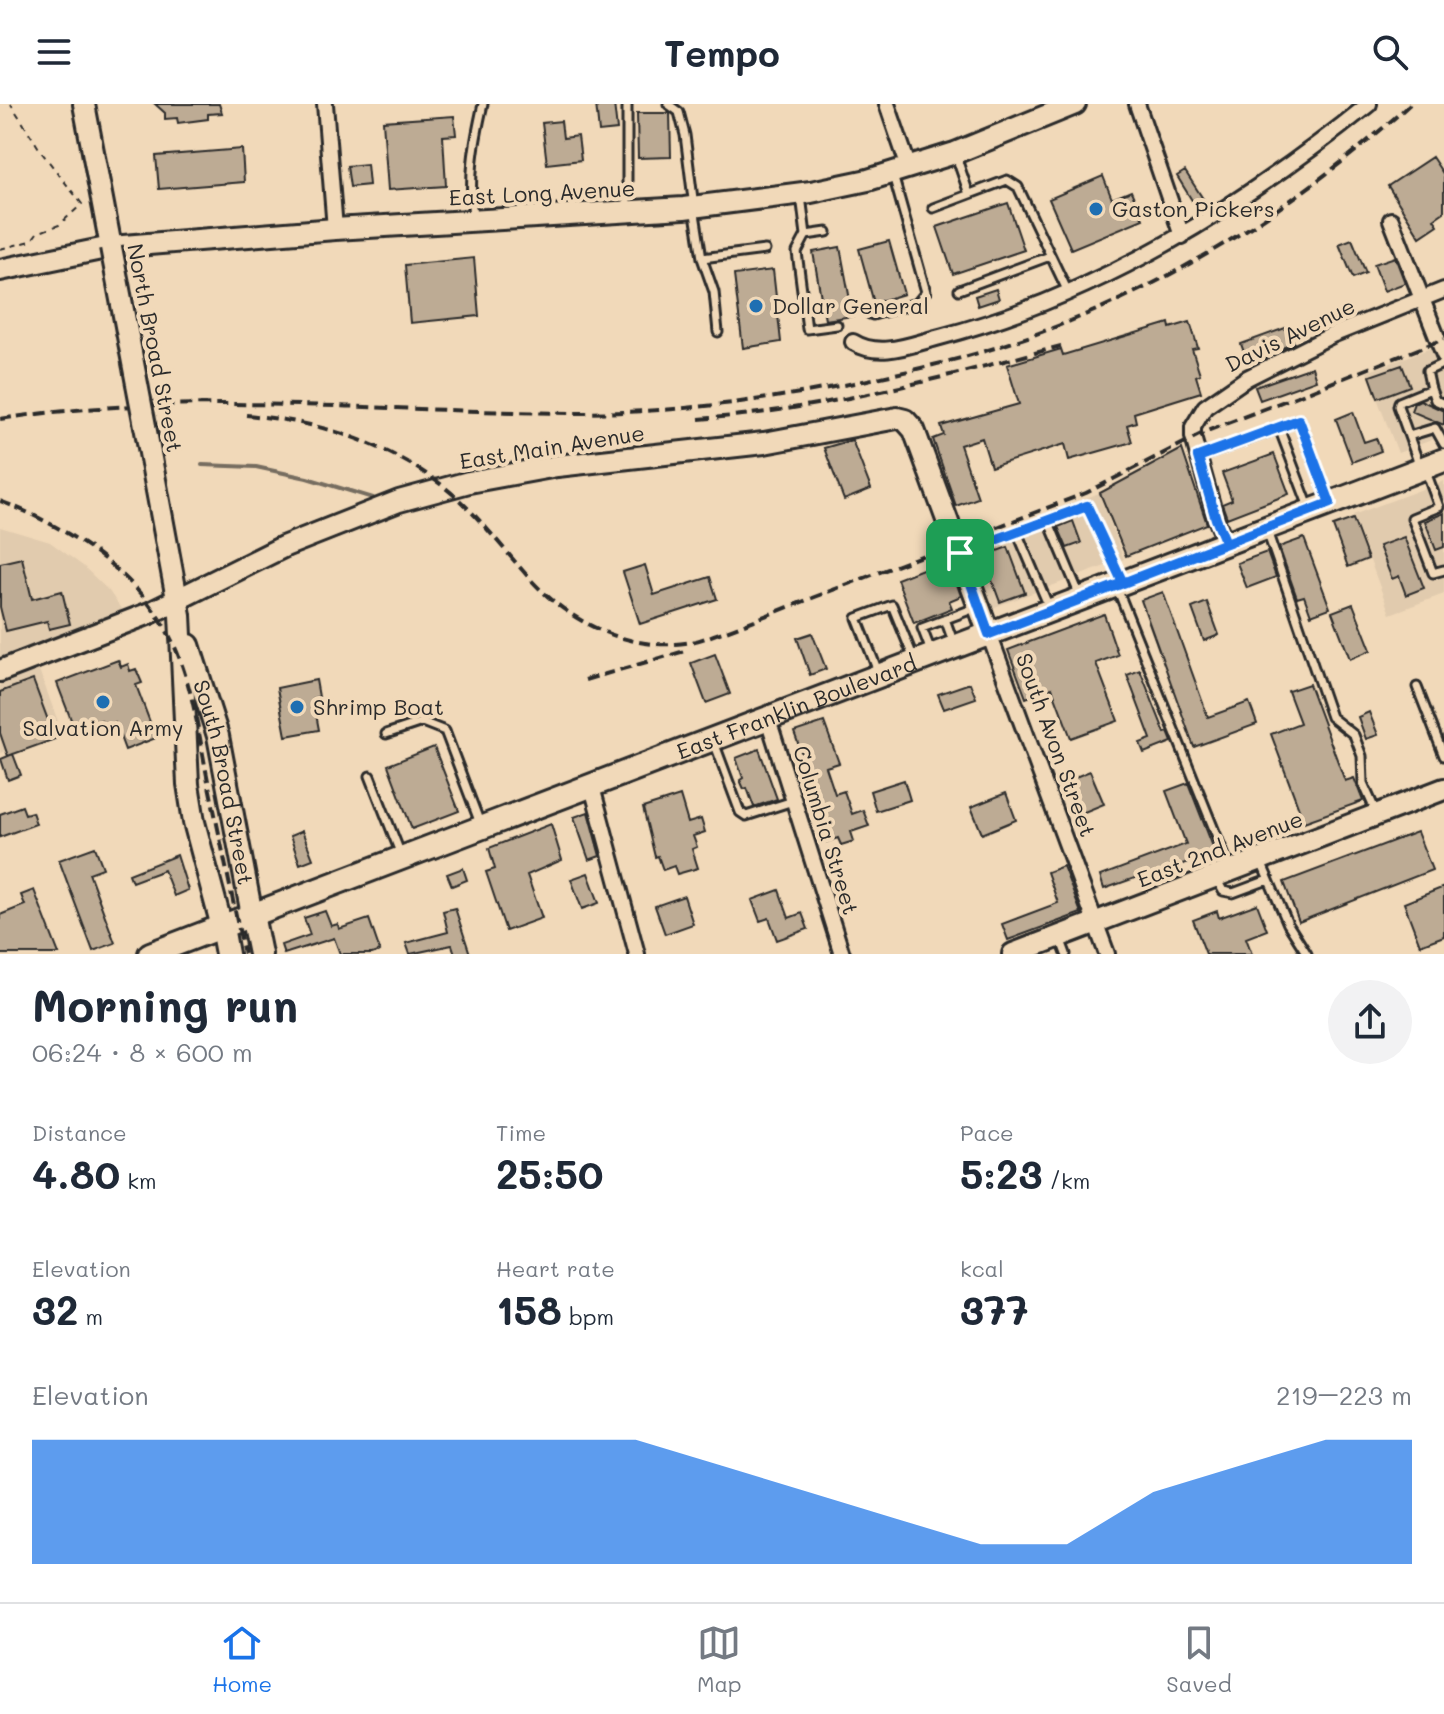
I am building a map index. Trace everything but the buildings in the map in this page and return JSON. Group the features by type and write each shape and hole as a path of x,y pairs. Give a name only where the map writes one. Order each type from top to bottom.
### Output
{"main road":[{"name":"North Broad Street","path":"84,104 178,608"},
{"name":"East Long Avenue","path":"0,270 111,247 335,229 694,207 800,194 901,171 955,153 1075,104"},
{"name":"East Main Avenue","path":"0,671 178,608 285,546 399,501 469,482 557,466 764,443 892,418 905,420"},
{"name":"South Avon Street","path":"905,420 914,430 989,634"},
{"name":"East Franklin Boulevard","path":"150,954 1430,465"},
{"name":"South Broad Street","path":"178,608 218,736 260,954"},
{"name":"South Broad Street","path":"178,608 188,784 194,822 227,954"},
{"name":"East 2nd Avenue","path":"1013,954 1063,945 1096,923 1444,789"}],"street":[{"path":"325,104 335,229"},
{"path":"887,104 901,171"},
{"path":"1137,104 1182,236"},
{"path":"853,342 873,351 904,347 964,331 1068,292 1132,263 1258,188 1369,104"},
{"path":"1391,220 1444,355"},
{"name":"Davis Avenue","path":"1226,543 1198,457 1193,427 1205,407 1247,378 1332,335 1444,290"},
{"name":"South Avon Street","path":"989,634 1107,954"},
{"name":"Columbia Street","path":"768,719 842,954"},
{"path":"592,787 637,954"}],"lane":[{"path":"473,221 471,156 483,104"},
{"path":"627,104 627,211"},
{"path":"668,104 679,112 685,135 702,258 714,292 718,332"},
{"path":"955,153 969,194"},
{"path":"870,314 917,303 926,292 901,171"},
{"path":"933,208 1007,180 1018,187 1068,292"},
{"path":"800,194 806,235 797,252 807,329 837,325"},
{"path":"806,235 827,232"},
{"path":"702,258 765,250"},
{"path":"959,290 1050,256"},
{"path":"1444,363 1427,371 1435,400 1444,404"},
{"path":"1431,389 1399,402 1409,436 1430,465 1442,506 1412,518 1433,573 1444,570"},
{"path":"1198,457 1299,420 1320,507"},
{"path":"1279,428 1320,507"},
{"path":"1409,436 1435,428 1444,444"},
{"path":"960,553 1087,506 1119,584 1223,874 1223,891 1233,893 1268,880"},
{"path":"1048,520 1081,599"},
{"path":"1266,528 1331,717 1354,735 1362,756 1363,783 1377,814"},
{"path":"1017,532 1050,611"},
{"path":"880,676 857,618 880,609 892,605 924,659"},
{"path":"924,659 922,628 980,606"},
{"path":"945,619 955,647"},
{"path":"1417,687 1444,756"},
{"path":"386,734 422,722 445,731 482,828"},
{"path":"713,740 740,812 746,816 793,801"},
{"path":"370,776 402,858"},
{"path":"1260,860 1288,924 1307,954"}],"path":[{"path":"0,249 31,241 37,233 59,225 82,204 42,153 11,104"}],"shaded area":[{"path":"1444,343 1444,435 1398,453 1367,372"},
{"path":"1444,481 1444,594 1390,614 1353,515"},
{"path":"1099,493 1124,559 992,608 969,545"},
{"path":"0,527 50,542 83,566 109,591 136,631 39,670 63,735 20,751 18,747 0,753"}],"waterway":[{"path":"202,465 256,467 307,478 373,498"}],"railway":[{"path":"0,419 71,410 215,404 503,412 644,411 781,396 891,375 1016,341 1070,321 1175,272 1274,212 1321,178 1410,104"},
{"path":"246,415 296,422 345,435 369,443 414,466 462,502 532,581 565,610 604,632 625,639 669,644 695,641 726,631 1086,493 1207,431 1444,339"},
{"path":"699,419 836,400 926,381 1061,346"},
{"path":"0,501 52,525 101,556 143,597 174,645 195,712 244,954"},
{"path":"585,680 688,650"}],"place":[{"name":"Gaston Pickers","path":"1096,209"},
{"name":"Dollar General","path":"756,306"},
{"name":"Salvation Army","path":"103,702"},
{"name":"Shrimp Boat","path":"297,707"}],"route":[{"path":"1299,420 1330,503 1116,586 989,634 960,553 1087,506 1123,583 1226,543 1198,457 1299,420"}]}
